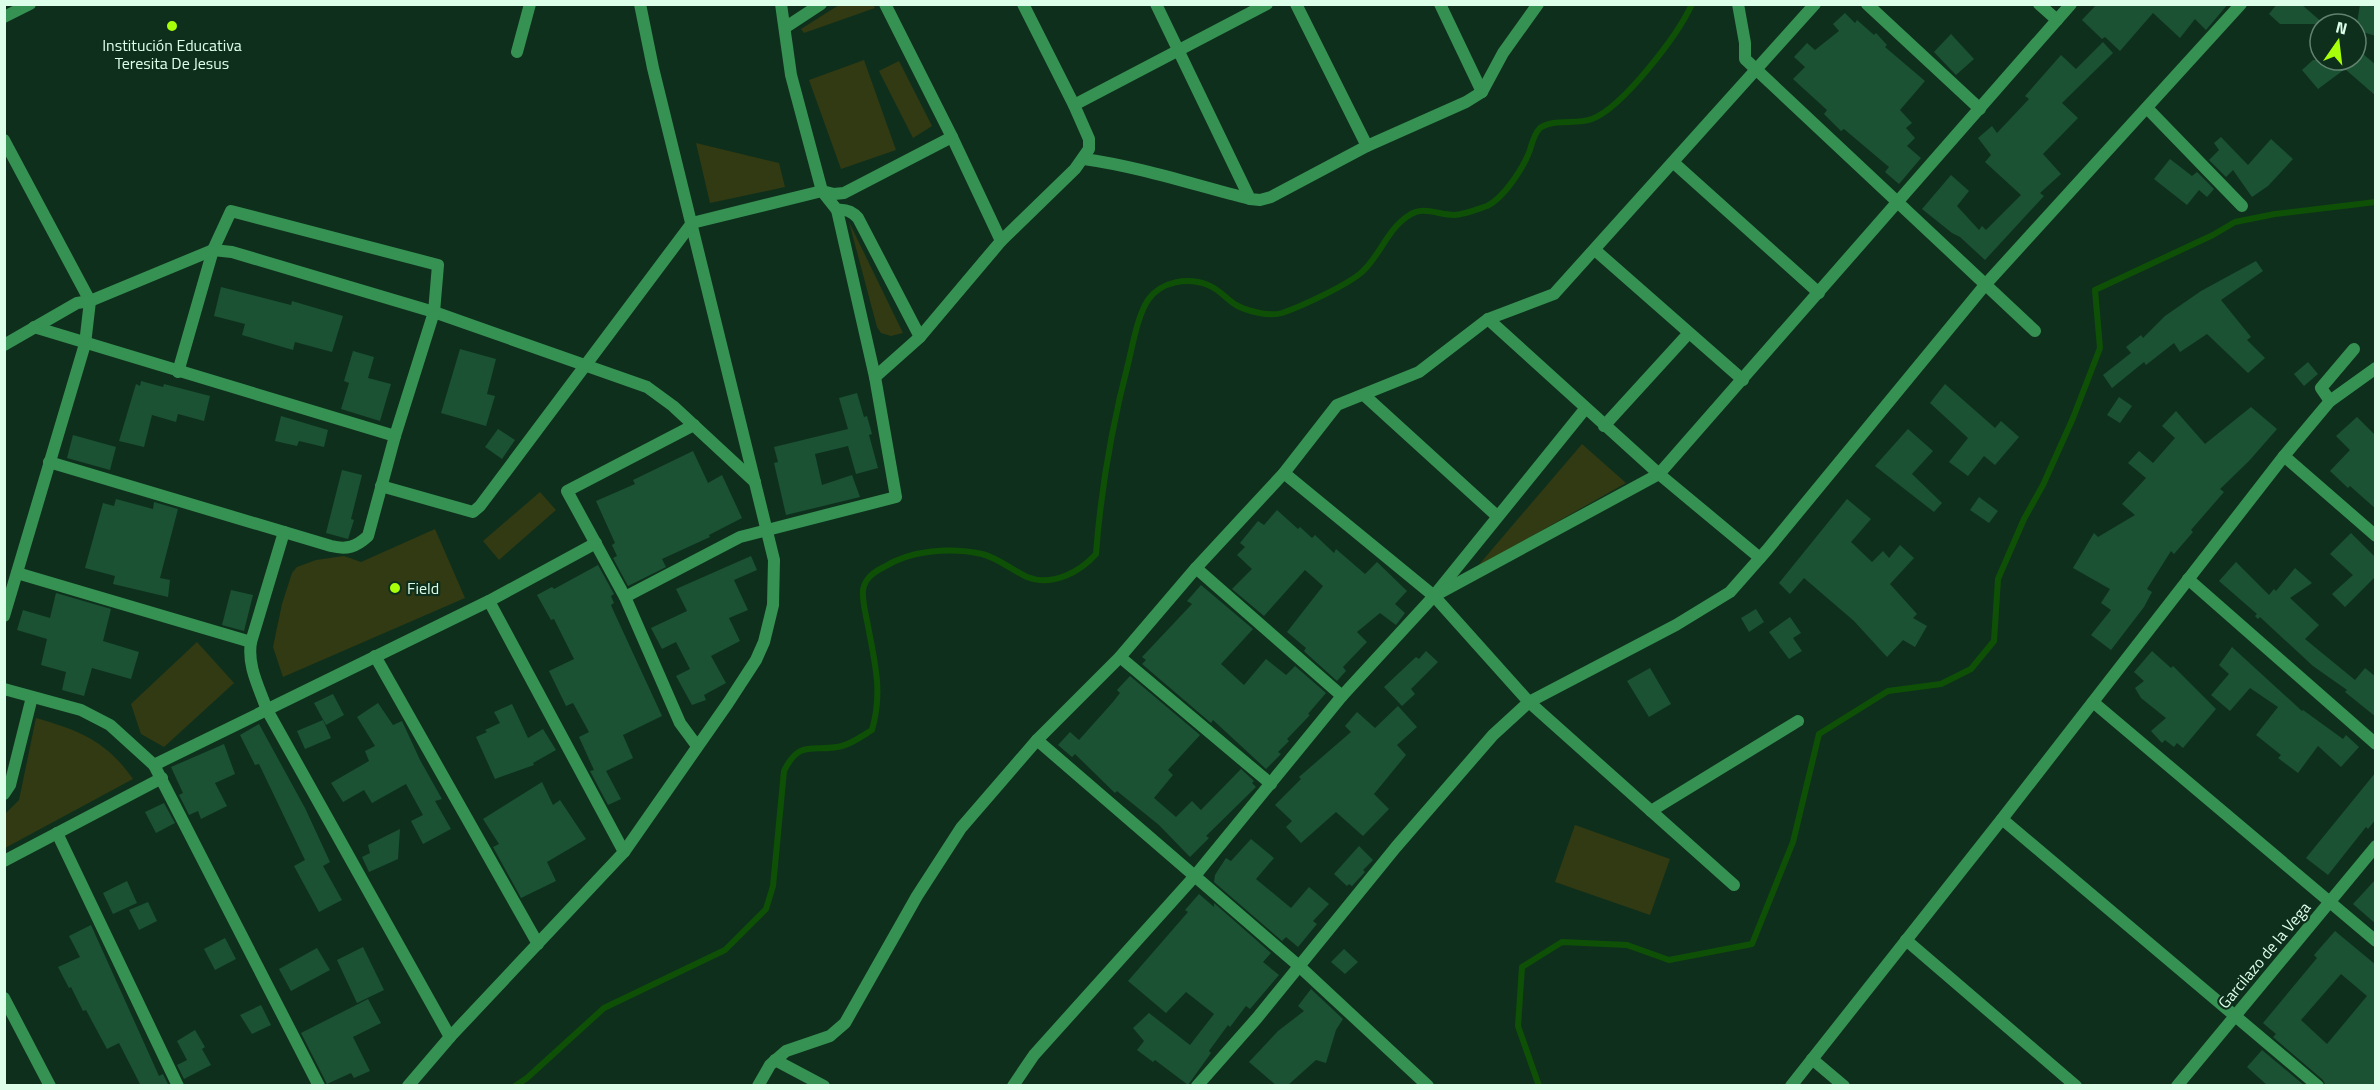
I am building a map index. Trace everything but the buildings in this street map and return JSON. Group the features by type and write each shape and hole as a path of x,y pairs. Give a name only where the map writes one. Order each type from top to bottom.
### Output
{"street":[{"path":"4,17 30,4"},
{"path":"517,52 530,4"},
{"path":"408,1086 450,1037 624,852 756,660 770,622 774,560 653,68 640,4"},
{"path":"625,597 740,537 896,497 875,377 837,210 822,191 791,75 781,4"},
{"path":"786,27 821,4"},
{"path":"885,4 1001,241"},
{"path":"875,377 920,337 1001,241 1084,159 1089,149 1089,139 1074,105 1023,4"},
{"path":"1156,4 1250,199"},
{"path":"1074,105 1267,4"},
{"path":"1296,4 1367,146"},
{"path":"1440,4 1482,92"},
{"path":"1084,159 1120,164 1171,176 1250,199 1260,200 1271,197 1367,146 1466,102 1482,92 1503,53 1538,4"},
{"path":"1738,4 1745,43 1745,58 2035,331"},
{"path":"758,1086 775,1060 786,1051 830,1036 845,1023 917,896 961,828 1037,740 1120,657 1196,568 1284,473 1337,405 1419,372 1488,319 1554,294 1815,4"},
{"path":"1867,4 1980,109"},
{"path":"2039,4 2057,20"},
{"path":"1434,596 1659,474 2071,4"},
{"path":"1197,1086 1485,744 1529,702 1676,625 1730,592 1985,285 2241,4"},
{"path":"2147,108 2242,206"},
{"path":"381,486 473,512 480,506 692,223 822,191 834,194 844,193 952,137"},
{"path":"4,140 90,301 85,344 4,616"},
{"path":"1674,163 1819,293"},
{"path":"837,210 844,209 853,212 858,218 920,337"},
{"path":"49,462 342,549 360,543 368,536 434,312 438,265 231,211 213,250 178,372"},
{"path":"4,345 77,303 90,301 213,250 232,252 434,312 647,387 694,425 755,482"},
{"path":"1594,250 1743,380"},
{"path":"1488,319 1604,426 1760,558"},
{"path":"34,327 396,436"},
{"path":"1604,426 1688,334"},
{"path":"2330,401 2320,388 2354,349"},
{"path":"1791,1086 2284,456 2330,401 2376,368"},
{"path":"1364,395 1497,516"},
{"path":"1013,1086 1034,1055 1194,877 1342,696 1434,596 1585,409"},
{"path":"694,425 567,491 625,597 680,723 697,746"},
{"path":"2284,456 2376,536"},
{"path":"1284,473 1434,596 1529,702 1734,885"},
{"path":"284,532 251,642 249,654 253,674 267,710 450,1037"},
{"path":"154,765 489,601 596,543"},
{"path":"1196,568 1342,696"},
{"path":"17,573 251,642"},
{"path":"2188,579 2376,744"},
{"path":"489,601 624,852"},
{"path":"375,656 538,944"},
{"path":"1120,657 1271,784"},
{"path":"4,689 81,710 110,725 154,765 319,1086"},
{"path":"4,794 10,786 32,697"},
{"path":"2093,702 2376,941"},
{"path":"1651,811 1798,721"},
{"path":"1037,740 1299,966 1428,1086"},
{"path":"4,861 162,778"},
{"path":"2002,819 2318,1086"},
{"path":"57,833 178,1086"},
{"name":"Garcilazo de la Vega","path":"2177,1086 2376,846"},
{"path":"1906,940 2076,1086"},
{"path":"4,998 50,1086"},
{"path":"1812,1059 1844,1086"},
{"path":"775,1060 824,1086"}],"green space":[{"path":"839,5 873,5 875,8 804,33 801,29"},
{"path":"864,60 896,150 841,169 809,80"},
{"path":"899,61 932,126 913,138 879,71"},
{"path":"696,143 779,163 785,187 710,203"},
{"path":"849,222 903,333 891,336 881,333 877,327"},
{"path":"1582,444 1626,483 1477,567"},
{"path":"540,492 556,510 499,560 483,541"},
{"path":"435,529 465,598 283,677 273,647 282,604 292,573 297,567 316,560 344,556 361,562"},
{"path":"197,642 234,683 164,747 141,734 131,704"},
{"path":"36,718 91,739 113,755 133,779 5,848 5,814 19,800"},
{"path":"1575,825 1670,859 1650,915 1555,882"}],"waterway":[{"path":"515,1086 527,1078 604,1008 725,950 766,909 773,886 784,771 790,761 802,750 842,746 872,730 877,703 877,678 863,594 864,586 870,576 906,557 932,552 957,551 982,554 1027,577 1046,580 1074,572 1096,554 1104,480 1117,408 1139,321 1144,306 1153,294 1175,282 1192,281 1216,289 1232,303 1241,307 1258,313 1271,314 1282,313 1312,301 1363,271 1389,235 1408,216 1420,211 1458,215 1493,202 1518,173 1540,128 1552,123 1586,121 1605,112 1634,86 1648,69 1675,33 1692,4"},
{"path":"1539,1086 1518,1026 1522,967 1562,942 1627,945 1669,960 1752,944 1793,842 1819,734 1888,691 1941,684 1971,669 1994,641 1998,579 2073,418 2100,348 2095,290 2213,235 2235,222 2275,214 2376,202"}],"place":[{"name":"Institución Educativa Teresita De Jesus","path":"172,26"},
{"name":"Field","path":"395,588"}]}
